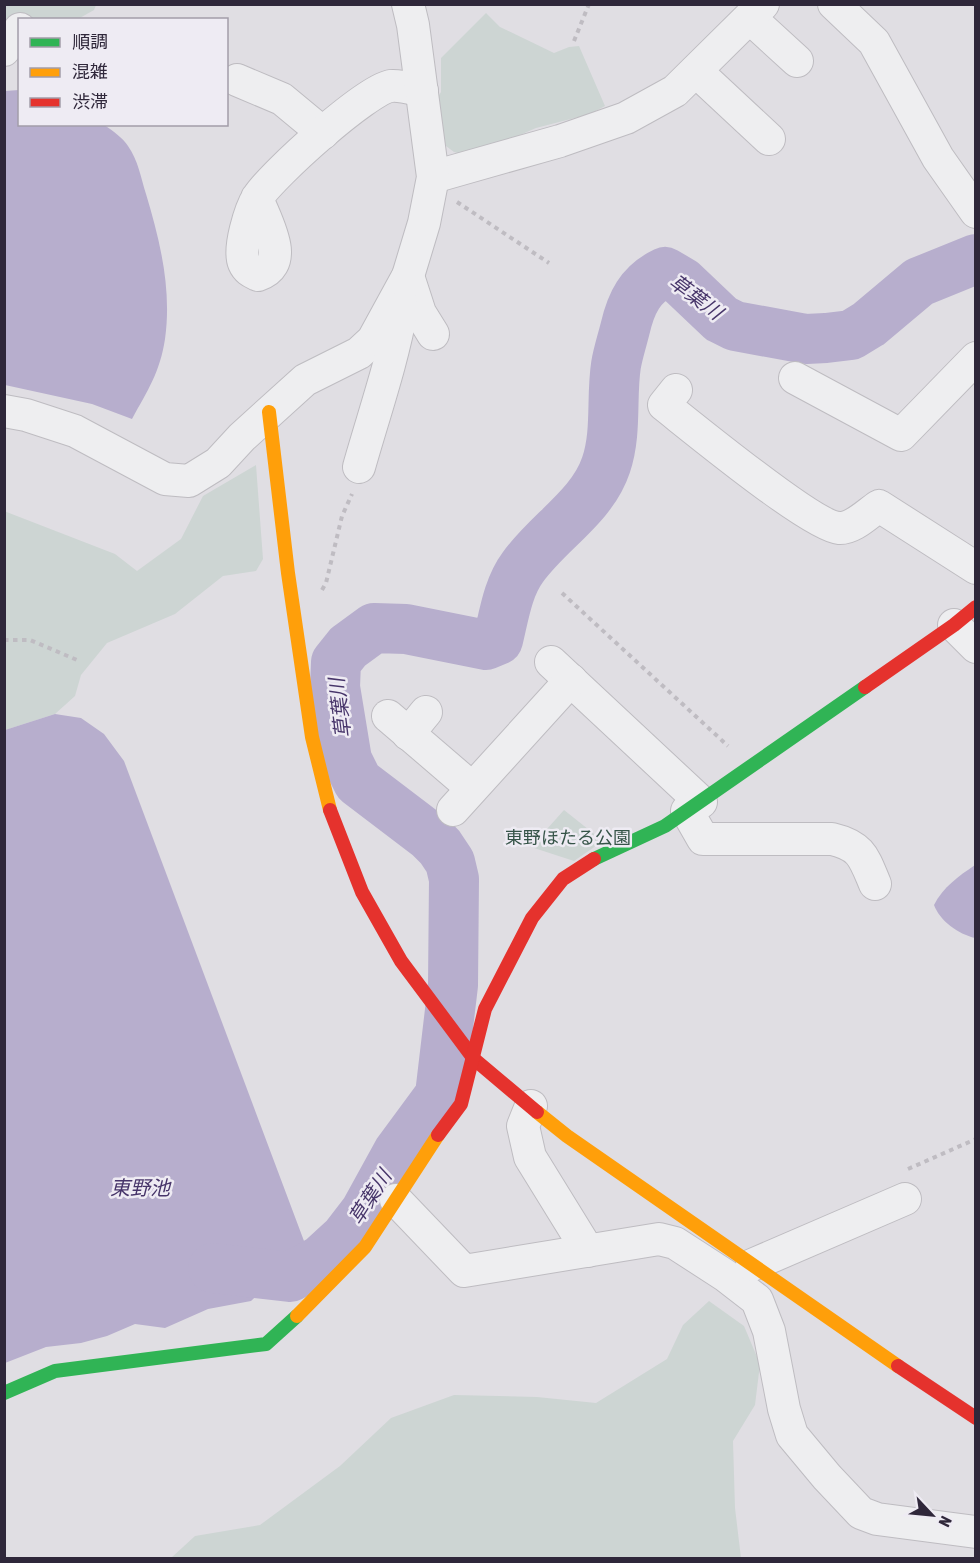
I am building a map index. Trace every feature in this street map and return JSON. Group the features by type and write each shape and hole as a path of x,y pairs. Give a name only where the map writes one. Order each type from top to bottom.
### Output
{"street":[{"path":"26,18 32,4"},
{"path":"359,467 385,385 408,276 424,223 434,177 413,25 408,4"},
{"path":"834,4 874,42 938,158 975,212"},
{"path":"434,177 560,141 626,118 675,91 756,11 797,61"},
{"path":"4,50 18,32"},
{"path":"696,70 770,139"},
{"path":"237,80 282,99 323,134"},
{"path":"257,198 274,176 361,101 378,90 392,86 422,91"},
{"path":"408,276 420,314 433,334"},
{"path":"4,411 26,415 75,431 165,479 189,481 218,463 305,380 359,353 374,340 408,276"},
{"path":"795,378 901,435 975,358"},
{"path":"676,390 664,405 753,488 795,505 827,524 839,528 853,525 879,506 975,568"},
{"path":"269,412 288,573 312,737 332,818 362,892 401,961 474,1059 567,1136 975,1418"},
{"path":"4,1393 55,1371 266,1344 309,1306 365,1247 425,1153 461,1104 486,1009 532,918 563,879 602,854 665,826 965,616 975,647"},
{"path":"408,721 462,799 561,671 694,806 703,839 832,839 848,842 863,855 875,884"},
{"path":"531,1106 523,1126 530,1157 588,1251"},
{"path":"752,1265 905,1199"},
{"path":"396,1200 464,1271 659,1239 675,1243 726,1276 757,1300 769,1331 784,1409 792,1435 861,1513 877,1519 975,1532"}],"path":[{"path":"574,41 589,4"},
{"path":"434,177 455,201 549,263"},
{"path":"321,591 326,583 342,516 353,493 359,467"},
{"path":"562,593 751,767"},
{"path":"4,640 30,640 77,660"}],"green space":[{"path":"5,5 96,5 94,10 80,18 18,18 18,24 5,49"},
{"path":"486,13 500,27 554,53 579,46 605,106 590,114 536,128 477,154 465,155 454,152 446,146 439,131 434,104 441,92 441,58"},
{"path":"256,465 263,559 256,571 223,576 175,614 107,643 81,675 75,696 55,714 5,730 4,511 115,554 137,571 181,539 203,496"},
{"name":"東野ほたる公園","path":"564,810 603,841 574,861 531,847"},
{"path":"709,1301 744,1326 760,1364 755,1405 733,1441 735,1508 741,1558 171,1558 195,1536 260,1525 340,1466 391,1418 454,1395 537,1397 596,1403 667,1359 683,1325"}],"water":[{"path":"18,90 18,126 105,126 126,143 137,163 160,247 166,284 167,320 163,351 157,371 132,419 92,404 5,385 5,91"},
{"name":"東野池","path":"55,714 81,718 104,734 124,761 307,1249 251,1301 208,1309 165,1328 135,1324 107,1336 81,1343 46,1347 5,1363 5,730"},
{"path":"975,865 975,938 950,926 934,905 947,887"}],"waterway":[{"name":"草葉川","path":"213,1268 290,1277 321,1260 345,1238 365,1212 398,1152 440,1095 453,985 454,879 450,862 429,836 358,782 347,760 335,687 336,662 348,647 374,628 406,629 486,645 498,640 507,602 518,575 533,554 591,494 606,465 612,440 616,365 627,320 638,295 656,277 665,272 682,282 721,319 735,326 806,339 826,338 851,335 869,324 919,282 976,259"}],"traffic: fast":[{"path":"594,859 665,826 865,687"},
{"path":"4,1393 55,1371 266,1344 297,1316"}],"traffic: slow":[{"path":"269,412 288,573 312,737 330,810"},
{"path":"537,1112 567,1136 898,1366"},
{"path":"297,1316 365,1247 438,1135"}],"traffic: jam":[{"path":"865,687 976,607"},
{"path":"330,810 362,892 401,961 474,1059 537,1112"},
{"path":"438,1135 461,1104 485,1009 532,918 563,879 594,859"},
{"path":"898,1366 976,1418"}]}
